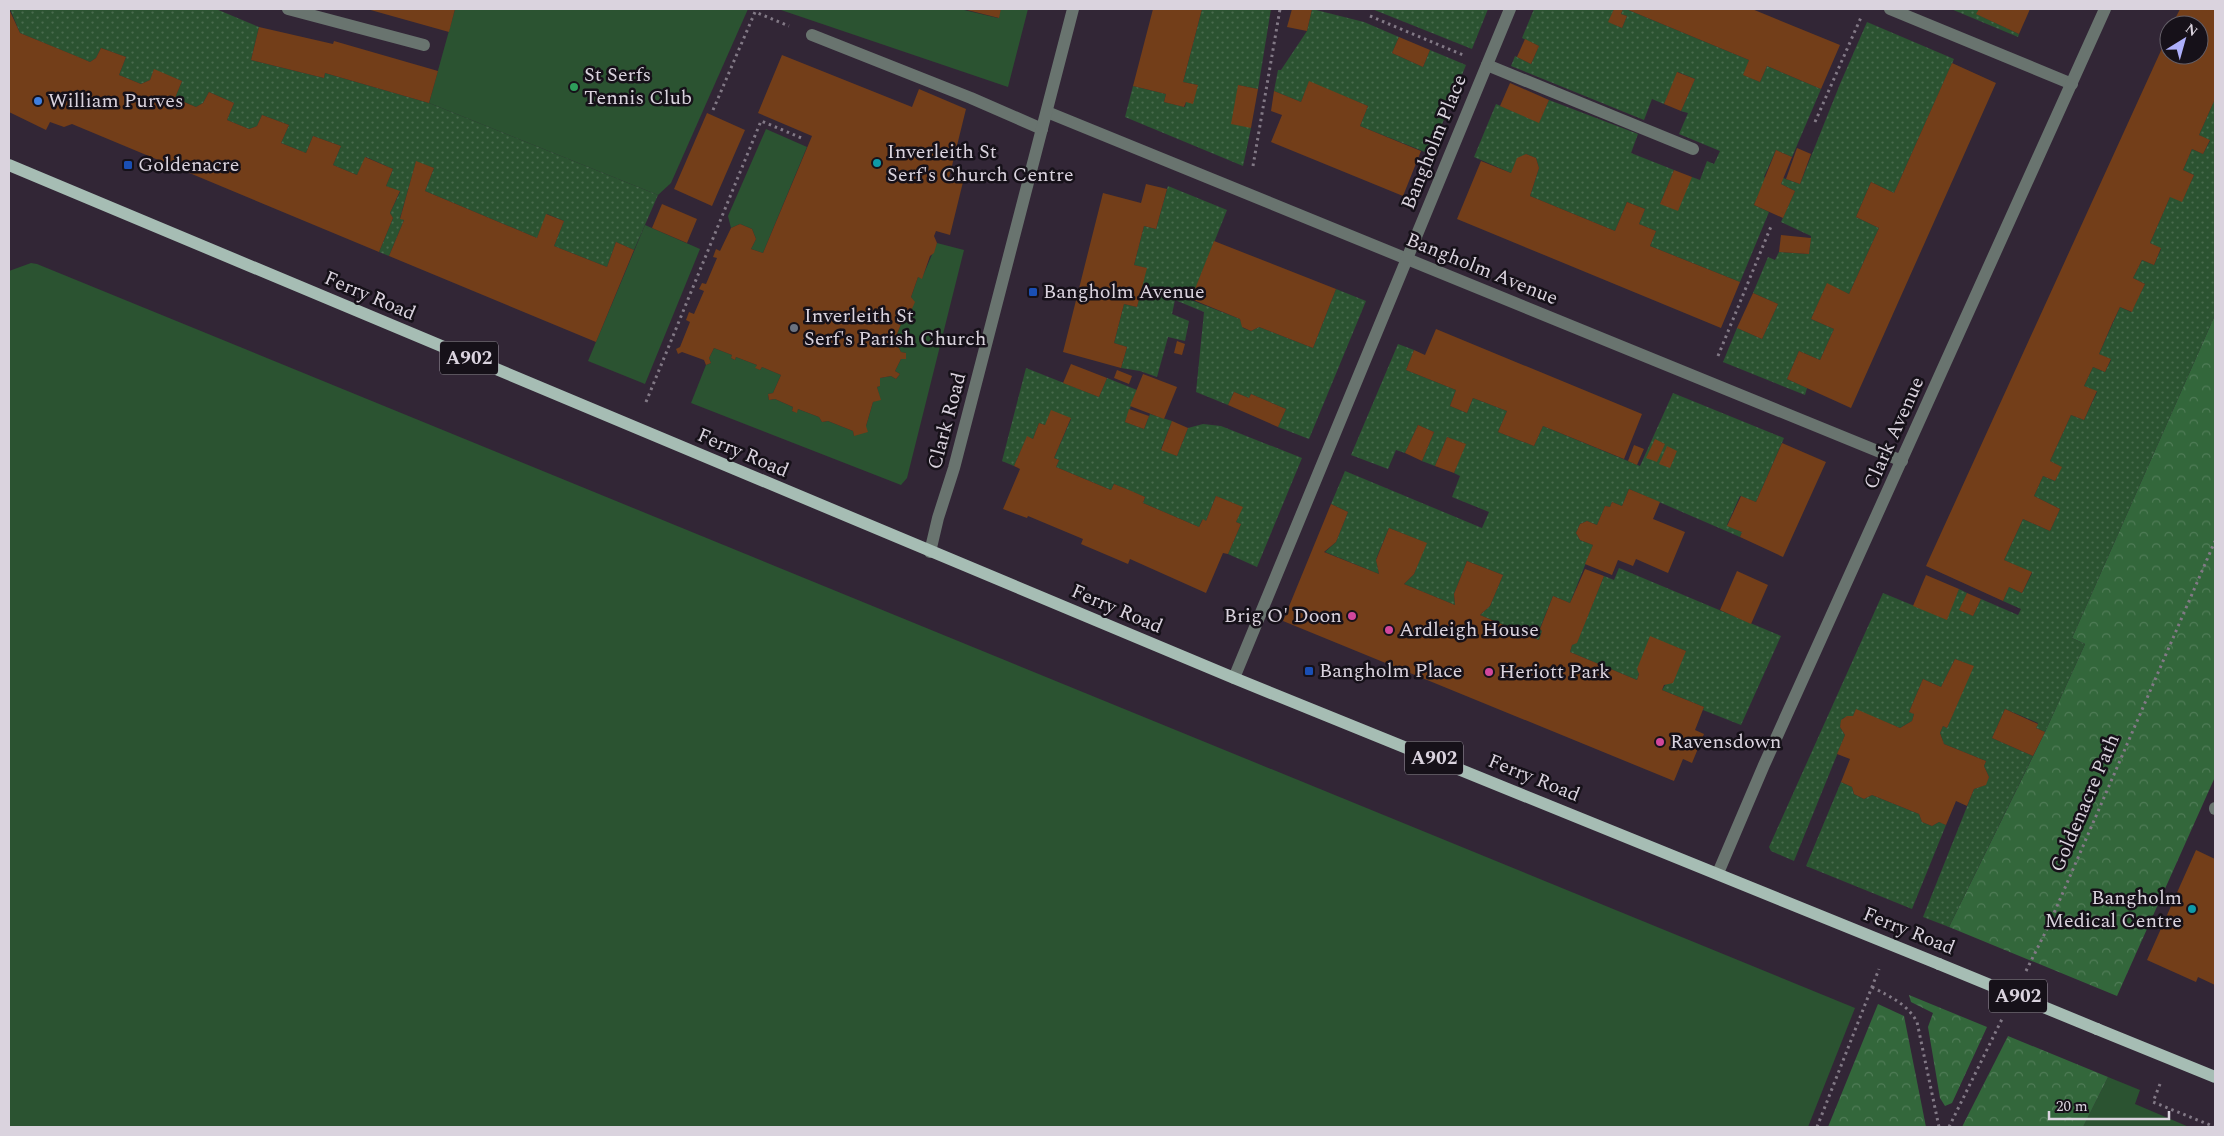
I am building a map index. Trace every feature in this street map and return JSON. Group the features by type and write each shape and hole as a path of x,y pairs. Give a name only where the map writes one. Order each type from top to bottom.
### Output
{"main road":[{"name":"Ferry Road","path":"9,165 1234,678 1718,873 2215,1077"}],"street":[{"path":"288,9 424,45"},
{"name":"Clark Road","path":"930,552 938,518 954,468 1073,9"},
{"name":"Bangholm Place","path":"1234,678 1510,9"},
{"path":"1890,9 2072,84"},
{"name":"Clark Avenue","path":"1718,873 1764,765 2105,9"},
{"path":"812,35 971,98 1042,129"},
{"path":"1486,64 1693,149"},
{"name":"Bangholm Avenue","path":"1046,112 1902,461"}],"path":[{"path":"1249,194 1280,9"},
{"path":"1815,122 1865,9"},
{"path":"713,110 755,12 812,35"},
{"path":"1370,16 1486,64"},
{"path":"635,428 761,121 804,139"},
{"path":"1708,382 1772,224"},
{"name":"Goldenacre Path","path":"2021,980 2048,927 2215,541"},
{"path":"1817,1127 1890,943"},
{"path":"1872,987 1903,1004 1917,1022 1939,1127"},
{"path":"1949,1127 2004,1015"},
{"path":"2170,1058 2153,1102 2215,1127"}],"green space":[{"path":"10,9 216,9 259,27 251,60 324,78 325,73 429,103 658,195 634,250 616,242 607,267 554,246 564,221 547,214 537,238 425,191 434,168 416,162 400,218 404,220 389,256 379,252 393,218 390,213 400,192 386,186 393,169 366,157 357,175 333,165 341,146 313,136 306,153 281,143 289,125 262,115 257,126 249,129 227,120 234,103 209,92 203,103 196,107 175,98 182,81 154,70 150,80 141,84 119,75 126,57 101,48 96,58 90,62 20,33"},
{"name":"St Serfs Tennis Club","path":"455,9 748,9 671,183 658,195 429,103"},
{"path":"778,9 960,9 998,18 1001,9 1028,9 1008,87"},
{"path":"1202,9 1271,9 1258,89 1238,85 1251,128 1243,166 1125,117 1133,86 1166,94 1164,102 1185,107 1186,102 1198,85 1183,82"},
{"path":"1312,9 1364,22 1399,37 1392,53 1423,67 1430,50 1466,65 1430,154 1360,126 1368,106 1309,82 1301,102 1274,91 1278,70 1281,70 1307,31"},
{"path":"1372,9 1488,9 1472,49"},
{"path":"1534,9 1614,9 1609,22 1622,28 1627,16 1621,14 1623,9 1626,9 1749,60 1744,75 1760,82 1767,66 1821,89 1792,157 1776,150 1764,177 1766,178 1754,205 1769,212 1740,282 1650,246 1656,231 1639,224 1645,209 1627,202 1615,231 1530,196 1539,168 1536,158 1526,154 1511,173 1474,157 1496,104 1539,122 1549,100 1638,134 1631,153 1674,170 1660,204 1692,177 1700,180 1707,161 1714,164 1720,151 1679,134 1688,113 1681,111 1695,79 1678,72 1664,104 1652,99 1644,120 1511,66 1515,56 1531,64 1539,46 1522,38"},
{"path":"1951,9 1979,9 1977,14 2019,34 2018,37"},
{"path":"1867,22 1954,59 1894,193 1871,182 1856,217 1879,228 1849,294 1827,284 1811,319 1834,329 1820,360 1799,351 1787,379 1807,388 1805,395 1723,362 1737,328 1762,339 1778,304 1753,293 1768,257 1775,260 1779,252 1809,254 1811,236 1781,222 1795,191 1781,184 1783,178 1800,184"},
{"path":"2215,99 2215,315 2072,638 2085,644 2045,732 2036,728 2038,723 2005,709 1992,738 2033,756 1949,927 1923,917 1974,789 1985,785 1989,777 1984,766 1986,761 1944,744 1940,733 1943,726 1947,728 1973,666 1955,659 1941,687 1923,679 1909,712 1914,714 1912,721 1900,728 1856,710 1853,716 1843,718 1840,727 1845,735 1794,861 1771,851 1769,847 1883,593 1946,619 1959,589 1967,593 1960,610 1973,616 1981,599 2018,615 2021,609 2003,601 2009,587 2022,593 2032,573 2004,560 2023,519 2050,531 2060,509 2034,496 2043,476 2055,481 2061,467 2050,461 2071,415 2084,420 2097,392 2084,386 2093,367 2105,372 2111,360 2099,354 2120,307 2131,312 2145,284 2133,278 2142,260 2154,265 2161,249 2150,243 2170,197 2184,197 2194,175 2183,170 2192,149 2203,154 2210,141 2199,135"},
{"path":"766,129 807,147 763,253 751,249 756,239 752,229 740,224 731,228 728,216"},
{"path":"1168,186 1227,210 1191,300 1240,319 1243,328 1251,331 1259,327 1313,348 1336,289 1366,301 1309,439 1278,427 1286,409 1251,394 1249,398 1234,392 1228,405 1196,392 1204,312 1175,300 1172,314 1189,321 1185,341 1168,337 1157,377 1140,371 1121,368 1127,347 1114,343 1124,304 1137,307 1146,268 1134,265 1144,226 1156,229"},
{"path":"645,225 700,249 645,384 588,361"},
{"path":"937,243 964,250 907,478 901,485 691,403 706,365 711,363 709,358 714,348 732,355 731,358 735,360 736,357 757,365 756,368 760,370 762,367 781,375 773,393 768,394 769,400 775,399 793,407 792,411 796,412 798,409 819,417 822,422 828,421 853,431 854,436 866,426 873,402 880,399 877,387 880,386 880,378 891,376 896,379 900,374 895,371 901,359 906,359 906,353 901,352 895,341 905,314 911,311 914,302 911,297 918,277 922,278"},
{"path":"31,263 1855,1008 1808,1127 9,1127 9,271"},
{"path":"2215,315 2215,777 2117,996 1949,927 2045,732 2085,644 2072,638"},
{"path":"1398,344 1414,350 1406,370 1456,390 1450,406 1467,413 1473,398 1507,411 1498,432 1534,446 1543,426 1640,466 1673,393 1784,438 1756,502 1740,496 1727,525 1742,532 1740,537 1629,489 1622,506 1612,502 1610,507 1605,506 1597,525 1587,521 1580,524 1576,533 1580,540 1593,545 1570,603 1553,596 1540,628 1542,631 1539,640 1480,615 1490,606 1503,575 1467,561 1454,594 1455,605 1404,584 1414,574 1426,543 1389,528 1376,559 1379,574 1325,552 1336,542 1348,512 1331,504 1345,471 1482,528 1489,512 1452,497 1460,476 1454,473 1465,444 1447,437 1435,466 1422,461 1434,432 1418,425 1405,453 1396,450 1388,469 1351,455"},
{"path":"1026,368 1099,397 1107,378 1137,390 1125,422 1144,429 1150,414 1172,421 1161,449 1177,456 1188,428 1203,424 1221,426 1302,458 1257,567 1228,554 1241,524 1236,522 1242,507 1216,496 1206,521 1202,520 1199,527 1143,503 1145,497 1114,484 1111,490 1056,467 1059,460 1054,458 1071,419 1045,425 1039,423 1033,439 1027,437 1014,466 1002,461"},
{"path":"1619,568 1781,636 1741,725 1703,710 1704,707 1662,690 1686,651 1650,637 1637,680 1570,652 1572,645 1577,642 1604,576 1614,580"},
{"path":"1841,782 1852,787 1854,794 1864,799 1872,795 1919,814 1922,822 1932,826 1939,822 1946,825 1912,909 1806,866"},
{"path":"1909,995 1987,1027 1952,1103 1945,1106 1940,1098 1928,1027 1933,1013 1911,1002"},
{"path":"1878,1004 1904,1016 1926,1127 1828,1127"},
{"path":"2008,1036 2108,1077 2083,1127 1962,1127"},
{"path":"2108,1077 2140,1090 2135,1104 2189,1127 2083,1127"}],"building":[{"path":"9,9 20,33 90,62 96,58 101,48 126,57 119,75 141,84 150,80 154,69 182,81 175,98 184,102 196,107 203,103 209,92 234,103 227,120 249,129 257,126 262,115 289,125 281,143 306,153 313,136 341,146 333,165 357,175 365,157 393,169 386,186 400,191 390,213 393,218 379,252 72,124 64,127 50,122 46,130 9,112"},
{"path":"367,9 455,9 449,32"},
{"path":"963,9 1001,9 999,18"},
{"path":"1153,9 1202,9 1183,82 1198,85 1193,104 1186,102 1184,107 1164,102 1166,94 1133,86"},
{"path":"1292,9 1312,9 1307,31 1287,27"},
{"path":"1614,9 1623,9 1621,14 1627,16 1622,28 1608,22"},
{"path":"1626,9 1752,9 1840,45 1821,89 1767,66 1760,82 1743,75 1749,60"},
{"path":"1979,9 2030,9 2019,34 1976,14"},
{"path":"2180,9 2215,9 2215,99 2199,135 2210,140 2203,154 2192,149 2183,170 2194,175 2182,202 2170,197 2150,243 2161,248 2154,265 2142,260 2133,278 2145,284 2132,312 2120,307 2112,324 2099,354 2111,359 2105,372 2093,367 2084,386 2097,391 2084,420 2071,415 2050,461 2062,467 2055,481 2043,476 2034,496 2060,509 2050,531 2023,519 2004,560 2032,572 2022,593 2009,587 2003,601 1926,566 2159,55 2159,65 2209,65 2209,15 2177,15"},
{"path":"259,27 333,44 334,41 438,71 429,103 325,73 324,78 251,60"},
{"path":"1399,37 1430,50 1423,67 1392,53"},
{"path":"1525,39 1539,46 1531,64 1517,57"},
{"path":"782,55 912,107 919,89 966,109 949,178 963,182 950,235 936,231 934,236 937,243 934,253 930,256 922,279 918,277 911,297 915,302 911,311 905,314 897,334 898,336 895,341 901,352 906,353 906,359 901,359 895,371 900,374 896,379 891,376 880,378 880,386 877,387 881,400 873,402 866,426 868,432 854,436 853,431 828,421 822,422 819,417 798,409 797,413 792,411 793,407 775,399 769,400 768,394 773,393 781,375 762,367 760,370 755,368 757,365 736,357 735,360 731,358 732,355 714,348 709,358 711,363 706,365 704,360 682,352 678,354 676,349 680,347 690,322 686,320 689,312 694,314 704,291 699,289 702,283 706,284 717,258 713,257 716,249 720,251 731,228 740,224 752,229 756,239 751,249 763,253 812,136 758,113"},
{"path":"1952,63 1996,83 1851,408 1787,379 1799,351 1820,360 1834,329 1811,319 1827,283 1849,294 1879,228 1856,217 1871,182 1894,193"},
{"path":"1677,72 1695,79 1681,111 1664,104"},
{"path":"1309,81 1368,106 1360,126 1421,151 1403,196 1271,142 1282,115 1271,111 1274,91 1301,102"},
{"path":"1510,83 1549,100 1539,123 1500,106"},
{"path":"1238,85 1258,89 1251,128 1231,124"},
{"path":"707,113 745,130 712,206 674,189"},
{"path":"1797,148 1811,154 1800,184 1786,179"},
{"path":"1776,150 1792,157 1781,184 1795,191 1783,218 1754,205"},
{"path":"1526,154 1536,158 1539,168 1530,196 1615,231 1627,202 1645,209 1639,224 1656,231 1650,246 1740,282 1721,328 1457,219 1481,161 1511,173 1517,158"},
{"path":"416,161 434,168 425,191 537,238 546,214 564,221 554,246 607,267 616,242 634,250 596,342 389,256 404,220 400,219"},
{"path":"1674,170 1692,177 1678,211 1660,204"},
{"path":"1146,184 1167,189 1156,229 1144,226 1134,265 1147,268 1137,307 1124,304 1114,343 1127,347 1121,368 1063,352 1103,193 1141,203"},
{"path":"662,204 697,219 687,243 652,228"},
{"path":"1781,235 1811,238 1809,254 1779,252"},
{"path":"1214,241 1336,289 1313,348 1259,327 1251,331 1242,327 1240,319 1191,299"},
{"path":"1753,293 1778,304 1762,339 1737,328"},
{"path":"1436,329 1642,414 1624,459 1543,426 1534,446 1498,432 1507,411 1473,398 1467,413 1450,406 1456,390 1406,370 1414,350 1425,355"},
{"path":"1177,341 1185,344 1182,355 1174,353"},
{"path":"1071,364 1107,378 1099,397 1063,383"},
{"path":"1117,370 1132,376 1129,384 1114,378"},
{"path":"1143,374 1177,387 1164,419 1130,406"},
{"path":"1234,392 1249,398 1251,394 1286,409 1278,427 1228,405"},
{"path":"1129,409 1149,416 1144,429 1125,422"},
{"path":"1051,410 1071,418 1054,458 1059,460 1056,467 1111,490 1114,484 1129,490 1145,497 1143,503 1199,527 1203,519 1206,521 1216,496 1243,507 1236,522 1241,524 1228,554 1223,553 1206,593 1130,559 1128,564 1081,544 1083,539 1028,516 1027,518 1003,509 1020,469 1014,466 1027,436 1033,439 1039,423 1045,425"},
{"path":"1172,421 1188,428 1177,456 1161,450"},
{"path":"1418,425 1434,432 1422,461 1405,453"},
{"path":"1447,437 1466,444 1454,473 1435,466"},
{"path":"1655,439 1665,444 1657,462 1646,458"},
{"path":"1782,443 1826,462 1783,557 1740,537 1742,532 1727,526 1741,496 1756,502"},
{"path":"1634,445 1644,449 1637,465 1628,461"},
{"path":"1667,446 1677,451 1670,468 1659,464"},
{"path":"1629,489 1660,502 1653,519 1685,532 1668,573 1636,559 1633,566 1618,560 1612,575 1585,564 1593,545 1580,540 1576,533 1580,524 1587,521 1597,525 1605,506 1610,507 1612,502 1622,506"},
{"path":"1331,504 1348,512 1336,542 1324,552 1379,574 1376,560 1389,528 1427,543 1414,574 1404,584 1455,605 1454,594 1467,561 1503,575 1490,606 1480,615 1539,640 1542,631 1540,629 1553,596 1570,603 1585,569 1604,576 1577,643 1572,645 1570,652 1637,680 1639,674 1637,669 1650,636 1686,651 1673,683 1664,685 1662,690 1704,707 1695,730 1704,734 1692,763 1683,759 1674,781 1283,621"},
{"path":"1737,571 1768,585 1751,624 1720,610"},
{"path":"1926,575 1959,589 1947,620 1913,606"},
{"path":"1967,593 1981,599 1973,616 1959,610"},
{"path":"1955,659 1974,666 1947,728 1943,726 1940,733 1944,744 1986,761 1984,766 1989,777 1986,785 1974,789 1967,806 1956,801 1946,825 1939,822 1932,826 1922,822 1919,814 1872,795 1864,799 1854,794 1852,787 1841,782 1850,759 1837,754 1845,735 1840,727 1841,720 1847,716 1853,716 1856,709 1900,728 1912,721 1914,714 1909,712 1923,679 1941,687"},
{"path":"2005,709 2038,724 2036,728 2045,732 2033,756 1992,738"},
{"name":"Bangholm Medical Centre","path":"2196,850 2215,859 2215,985 2198,977 2196,982 2147,960"}],"place":[{"name":"St Serfs Tennis Club","path":"574,87"},
{"name":"William Purves","path":"38,101"},
{"name":"Inverleith St Serf's Church Centre","path":"877,163"},
{"name":"Goldenacre","path":"128,165"},
{"name":"Bangholm Avenue","path":"1033,292"},
{"name":"Inverleith St Serf's Parish Church","path":"794,328"},
{"name":"Brig O' Doon","path":"1352,616"},
{"name":"Ardleigh House","path":"1389,630"},
{"name":"Bangholm Place","path":"1309,671"},
{"name":"Heriott Park","path":"1489,672"},
{"name":"Ravensdown","path":"1660,742"},
{"name":"Bangholm Medical Centre","path":"2192,909"}]}
